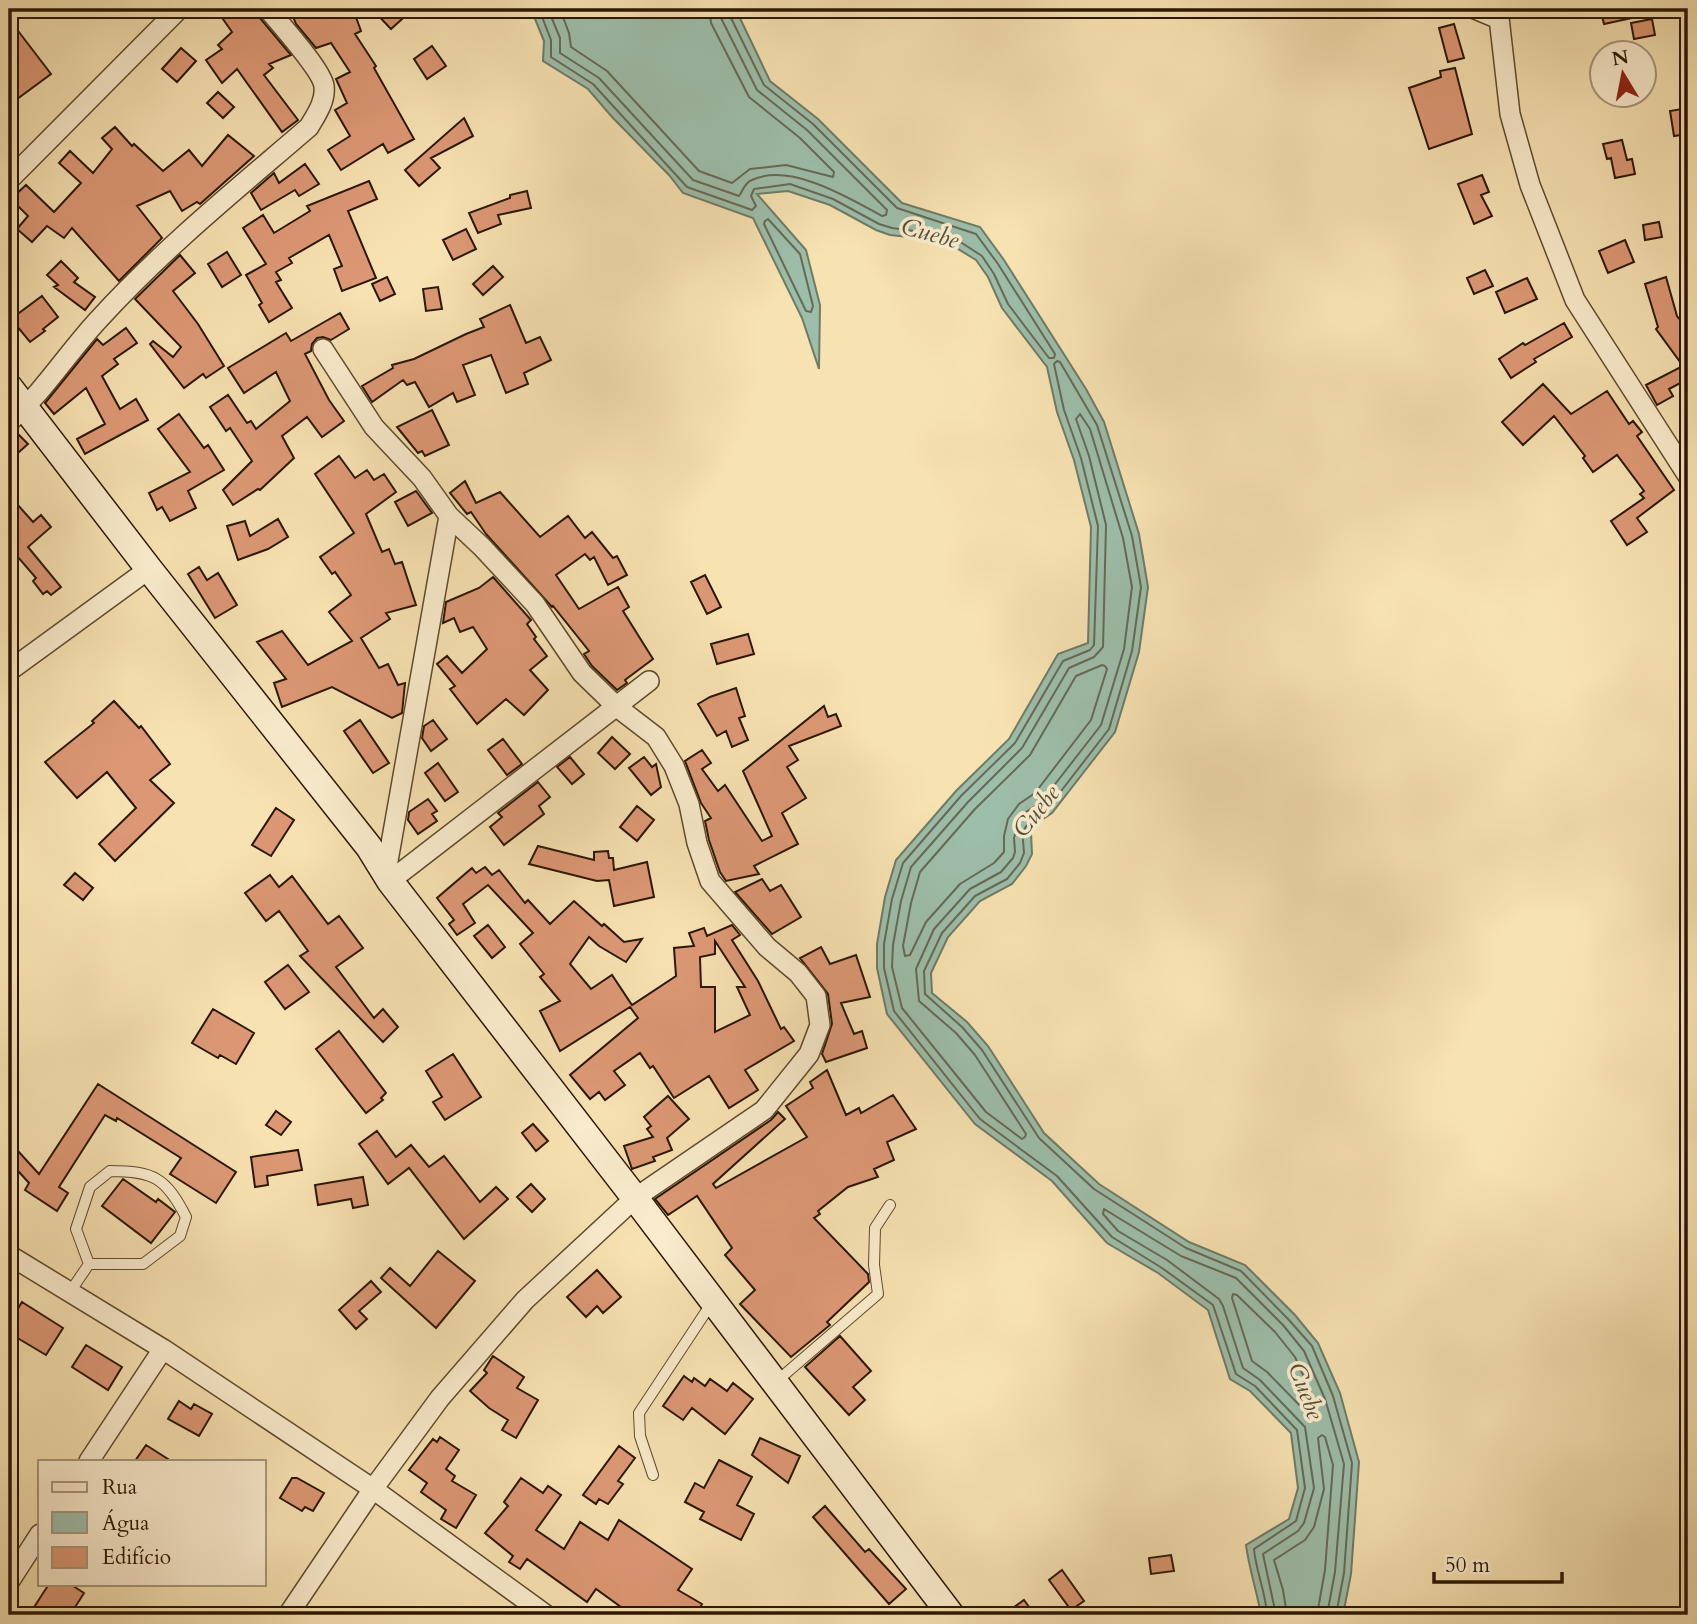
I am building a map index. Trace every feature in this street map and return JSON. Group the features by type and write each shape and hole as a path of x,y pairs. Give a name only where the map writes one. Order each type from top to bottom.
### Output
{"main road":[{"path":"9,387 18,415 149,569 369,846 388,876 951,1615"}],"street":[{"path":"9,180 179,9"},
{"path":"18,415 98,319 172,243 309,128 320,110 324,92 322,77 268,9"},
{"path":"1475,9 1499,14 1510,114 1530,185 1575,300 1688,476"},
{"path":"288,1615 373,1489 440,1398 525,1300 635,1198 764,1110 809,1054 820,1024 816,996 798,972 766,947 710,881 689,804 674,766 656,737 617,707 582,673 535,604 449,516 422,478 374,428 323,349"},
{"path":"388,876 449,516"},
{"path":"9,671 149,569"},
{"path":"388,876 649,681"},
{"path":"9,1255 163,1349 373,1489 546,1615"},
{"path":"90,1460 163,1349"},
{"path":"9,1582 38,1537"}],"lane":[{"path":"110,1171 133,1171 161,1180 175,1196 186,1217 180,1236 143,1264 89,1264 76,1229 90,1187 110,1171"},
{"path":"775,1383 878,1294 874,1265 875,1228 890,1205"},
{"path":"70,1292 89,1264"},
{"path":"653,1475 639,1436 639,1413 713,1301"}],"water":[{"name":"Cuebe","path":"531,9 731,9 738,14 770,81 818,119 902,203 980,227 1004,260 1104,422 1139,534 1148,587 1139,652 1115,732 1052,813 1037,823 1031,832 1032,854 1012,884 980,901 948,937 931,973 932,993 967,1022 988,1046 1044,1133 1099,1184 1189,1242 1245,1265 1295,1315 1318,1343 1340,1393 1359,1462 1351,1574 1343,1615 1261,1615 1246,1545 1289,1519 1298,1488 1291,1433 1250,1391 1230,1379 1208,1310 1158,1273 1107,1243 1052,1181 975,1124 887,1014 877,968 877,944 885,897 896,860 956,791 1009,739 1058,654 1088,643 1091,527 1074,460 1057,412 1047,367 1002,308 988,277 976,260 958,249 928,239 890,235 830,205 788,191 757,194 806,250 820,305 819,369 802,318 753,218 683,193 588,89 543,61 544,41"}],"building":[{"path":"216,9 256,9 259,17 291,55 269,64 273,68 264,75 298,120 282,132 237,69 222,83 206,60 222,49 218,45 232,32"},
{"path":"290,9 353,9 361,31 355,34 376,66 374,68 414,139 388,153 383,144 341,170 328,150 350,136 335,110 347,103 336,79 350,72 331,43 316,48 296,24"},
{"path":"372,9 413,9 391,29"},
{"path":"1600,9 1646,9 1646,15 1604,24"},
{"path":"9,19 51,74 9,105"},
{"path":"1652,19 1655,35 1634,38 1631,23"},
{"path":"1454,24 1464,58 1448,62 1439,28"},
{"path":"432,46 446,66 427,79 414,59"},
{"path":"181,48 196,61 177,82 162,69"},
{"path":"1455,68 1472,134 1429,149 1409,88 1441,77 1440,71"},
{"path":"218,92 234,107 223,118 207,103"},
{"path":"1688,108 1688,134 1674,136 1670,111"},
{"path":"464,118 473,136 431,158 440,168 419,186 405,170"},
{"path":"115,127 132,146 134,144 163,171 189,150 202,166 228,135 254,156 200,204 197,202 182,211 170,191 137,206 162,238 119,281 72,228 64,238 47,226 32,242 17,229 28,216 11,199 26,185 54,212 81,183 59,163 70,151 93,173 112,149 102,138"},
{"path":"1622,140 1627,160 1632,159 1635,174 1615,178 1611,158 1607,159 1603,144"},
{"path":"305,164 319,184 299,196 295,190 261,210 251,193 274,173 279,183"},
{"path":"1482,175 1489,192 1481,195 1492,216 1474,224 1458,184"},
{"path":"369,181 377,199 348,211 376,278 342,291 334,269 342,266 329,235 289,258 292,263 276,272 281,280 276,282 292,308 269,322 246,275 266,264 243,228 263,215 274,233 310,211 307,206"},
{"path":"527,191 531,208 498,215 501,224 478,233 469,213 510,198 510,195"},
{"path":"1659,222 1662,237 1645,240 1643,225"},
{"path":"466,229 476,249 453,260 443,240"},
{"path":"1625,240 1634,262 1608,273 1599,251"},
{"path":"227,252 241,275 222,287 208,264"},
{"path":"180,255 195,273 173,291 198,324 224,366 206,378 203,374 184,388 150,344 153,341 173,357 181,347 135,299"},
{"path":"61,261 78,278 74,282 95,297 85,310 54,287 58,285 47,275"},
{"path":"493,266 503,277 483,295 473,284"},
{"path":"1485,270 1493,286 1474,294 1467,278"},
{"path":"387,277 395,294 380,301 372,284"},
{"path":"1666,277 1677,316 1688,330 1688,379 1669,389 1673,396 1657,405 1646,385 1683,366 1656,329 1658,327 1645,284"},
{"path":"1527,278 1537,299 1505,313 1496,292"},
{"path":"438,287 442,309 426,311 423,289"},
{"path":"42,296 58,317 30,342 11,319"},
{"path":"510,305 526,343 540,337 551,360 524,373 528,384 506,393 491,355 463,365 475,395 457,402 453,393 429,407 415,382 407,385 403,380 372,402 362,386 393,368 392,365 414,359 484,327 480,319"},
{"path":"340,313 349,329 331,340 317,338 311,351 305,354 329,400 344,421 322,437 307,417 282,436 294,458 260,490 233,505 223,490 252,461 230,428 226,431 210,407 228,395 247,423 251,421 256,429 290,401 276,372 244,393 228,368 286,333 291,341"},
{"path":"1564,323 1572,337 1534,359 1536,362 1511,378 1499,359 1523,343 1525,345"},
{"path":"126,328 137,343 114,359 118,364 102,376 120,409 136,399 148,420 85,454 77,439 105,424 86,388 54,414 45,403 97,339 103,345"},
{"path":"1543,384 1571,414 1607,391 1629,424 1633,421 1642,432 1637,436 1674,490 1637,518 1647,532 1627,545 1611,521 1644,498 1640,494 1644,491 1617,455 1593,472 1583,458 1585,456 1554,416 1523,445 1502,422"},
{"path":"432,410 449,445 425,456 422,451 418,453 397,427"},
{"path":"179,414 204,448 208,445 224,470 188,491 196,508 170,521 162,507 157,510 149,493 190,472 158,429"},
{"path":"16,432 28,444 9,461 9,437"},
{"path":"339,456 355,478 367,470 374,480 384,474 396,492 366,514 382,552 389,549 395,564 402,562 416,605 386,613 390,619 361,638 379,668 388,664 398,685 405,683 402,713 392,718 332,687 282,707 274,683 286,679 257,642 282,631 308,665 352,641 329,612 351,595 335,572 332,574 320,557 354,533 315,474"},
{"path":"465,481 476,503 500,492 540,537 568,516 585,538 592,532 613,558 617,556 627,575 608,585 594,557 590,560 585,554 556,575 579,609 618,587 629,607 623,611 653,659 625,680 627,683 617,690 592,666 584,654 589,651 553,606 486,534 471,512 467,514 450,493"},
{"path":"416,491 432,513 408,526 395,502"},
{"path":"9,495 33,522 41,515 51,527 28,547 61,587 51,595 47,591 43,594 33,581 36,578 18,557 9,564"},
{"path":"278,519 288,537 268,549 238,560 227,526 245,521 250,536"},
{"path":"199,567 207,580 218,573 237,605 215,618 188,574"},
{"path":"705,575 721,607 707,614 691,582"},
{"path":"493,577 531,620 527,624 547,656 530,670 548,690 524,715 506,699 477,724 450,689 455,686 437,664 447,656 462,673 487,649 473,627 460,632 454,618 443,623 446,602 479,588"},
{"path":"748,634 754,654 717,664 711,644"},
{"path":"736,688 745,716 739,718 748,740 732,747 726,731 717,736 698,704"},
{"path":"114,701 139,728 141,726 170,764 150,780 174,803 115,861 99,844 136,808 107,772 77,798 45,762 94,723 92,721"},
{"path":"824,706 828,717 836,714 841,726 789,746 798,760 787,767 806,798 782,813 798,844 754,866 759,874 726,881 709,840 705,821 711,818 701,803 685,761 702,750 711,763 702,769 718,791 725,785 762,841 772,836 743,771"},
{"path":"360,720 389,763 373,773 344,731"},
{"path":"433,720 447,739 431,751 422,738 424,726"},
{"path":"612,737 630,754 615,769 598,753"},
{"path":"503,739 522,764 507,775 488,750"},
{"path":"570,757 584,774 572,784 557,767"},
{"path":"644,757 652,767 656,764 661,787 651,795 629,768"},
{"path":"438,763 458,792 445,801 425,773"},
{"path":"538,782 550,797 539,806 544,814 504,845 490,827 502,817 498,813"},
{"path":"428,799 437,811 432,814 437,821 418,834 408,820 409,812"},
{"path":"637,806 654,820 637,841 620,827"},
{"path":"276,808 294,820 271,856 252,845"},
{"path":"538,846 594,860 594,852 608,851 609,858 613,858 614,870 647,862 654,897 614,906 609,880 597,881 529,864"},
{"path":"485,867 492,875 499,870 525,903 528,900 550,924 574,901 624,942 642,939 626,962 589,937 570,964 591,989 612,975 632,1005 676,976 674,948 694,946 689,933 704,928 707,936 732,925 740,935 732,940 758,981 781,1029 784,1027 794,1041 745,1070 758,1090 729,1108 709,1076 674,1098 653,1066 650,1068 640,1053 614,1071 625,1085 605,1100 599,1092 590,1099 570,1075 638,1018 630,1007 560,1051 540,1011 560,1001 540,977 544,974 520,944 533,933 488,885 463,904 475,923 457,935 449,924 454,920 437,898 472,868 476,873","holes":["715,941 745,987 737,987 750,1015 715,1032 715,987 701,987 700,957 715,954"]},
{"path":"75,873 93,888 83,900 64,885"},
{"path":"270,875 279,887 292,876 328,924 339,916 363,948 336,967 374,1018 383,1009 398,1027 383,1042 300,956 308,951 279,911 266,921 245,893"},
{"path":"762,879 770,891 781,885 801,917 772,934 735,892"},
{"path":"488,925 505,947 492,958 474,936"},
{"path":"821,947 830,964 856,955 870,997 841,1003 854,1034 862,1031 867,1048 826,1062 822,1054 832,1024 828,994 800,958"},
{"path":"288,965 309,992 285,1009 265,982"},
{"path":"213,1009 254,1033 236,1064 220,1055 218,1058 192,1043"},
{"path":"339,1031 386,1093 381,1098 383,1100 366,1113 316,1049"},
{"path":"453,1054 481,1097 445,1120 433,1102 442,1097 426,1071"},
{"path":"827,1070 846,1115 859,1108 861,1113 893,1095 916,1129 887,1142 894,1160 874,1169 878,1177 848,1187 818,1211 820,1214 814,1218 868,1274 869,1282 827,1322 830,1325 791,1357 740,1304 755,1290 725,1255 732,1248 697,1196 668,1215 655,1199 771,1120 778,1112 785,1119 713,1184 716,1188 807,1137 786,1106 813,1088 810,1082"},
{"path":"98,1084 236,1172 216,1203 170,1174 181,1158 117,1118 116,1121 105,1115 59,1187 68,1193 57,1211 25,1190 29,1183 9,1161 9,1141 39,1174"},
{"path":"668,1096 689,1119 667,1138 672,1150 653,1157 655,1161 632,1169 624,1146 653,1137 647,1129 651,1126 644,1117"},
{"path":"276,1111 291,1122 281,1135 266,1125"},
{"path":"533,1124 548,1141 536,1151 522,1133"},
{"path":"377,1131 396,1157 411,1145 429,1167 444,1156 480,1202 496,1187 508,1199 464,1239 409,1168 388,1184 359,1144"},
{"path":"298,1150 302,1170 267,1176 268,1185 255,1187 251,1157"},
{"path":"363,1177 368,1205 353,1208 351,1199 318,1205 315,1185"},
{"path":"123,1179 175,1212 151,1243 102,1206"},
{"path":"531,1184 545,1199 532,1212 517,1197"},
{"path":"438,1251 475,1281 436,1328 381,1278 390,1268 410,1286"},
{"path":"597,1270 621,1297 603,1313 597,1306 586,1317 567,1297"},
{"path":"371,1281 381,1292 359,1311 367,1319 356,1329 339,1310"},
{"path":"22,1302 63,1328 46,1355 9,1333 9,1323"},
{"path":"840,1336 871,1371 853,1387 865,1400 849,1415 805,1367"},
{"path":"86,1345 122,1367 108,1390 72,1367"},
{"path":"493,1356 524,1377 517,1388 538,1400 516,1438 502,1430 508,1420 470,1391 487,1373 484,1370"},
{"path":"684,1376 692,1382 694,1378 705,1386 710,1379 727,1391 733,1383 753,1399 725,1434 692,1408 683,1420 663,1406"},
{"path":"179,1401 191,1409 194,1404 212,1414 199,1436 168,1419"},
{"path":"440,1437 459,1450 446,1469 455,1476 452,1481 476,1495 456,1528 441,1519 446,1510 421,1492 427,1483 409,1470 433,1439 437,1442"},
{"path":"760,1438 800,1456 788,1483 752,1455"},
{"path":"146,1445 169,1460 136,1460"},
{"path":"619,1446 635,1458 618,1481 623,1484 608,1504 599,1499 596,1504 583,1495"},
{"path":"719,1460 752,1477 737,1505 754,1514 741,1540 700,1519 704,1512 685,1502 695,1483 704,1488"},
{"path":"292,1478 297,1478 324,1493 313,1511 305,1507 302,1511 280,1498"},
{"path":"521,1478 543,1493 548,1486 561,1495 536,1530 564,1549 580,1522 608,1540 619,1520 692,1569 678,1590 702,1604 696,1615 632,1615 596,1589 587,1602 527,1559 520,1569 509,1562 513,1556 485,1533 508,1506 504,1502"},
{"path":"825,1506 865,1552 869,1549 906,1589 889,1604 813,1517"},
{"path":"1171,1555 1174,1571 1151,1574 1149,1558"},
{"path":"1062,1570 1084,1601 1071,1610 1049,1580"},
{"path":"48,1586 73,1586 84,1593 72,1612 65,1608 60,1615 29,1615"},
{"path":"1024,1600 1035,1615 1003,1615"}]}
